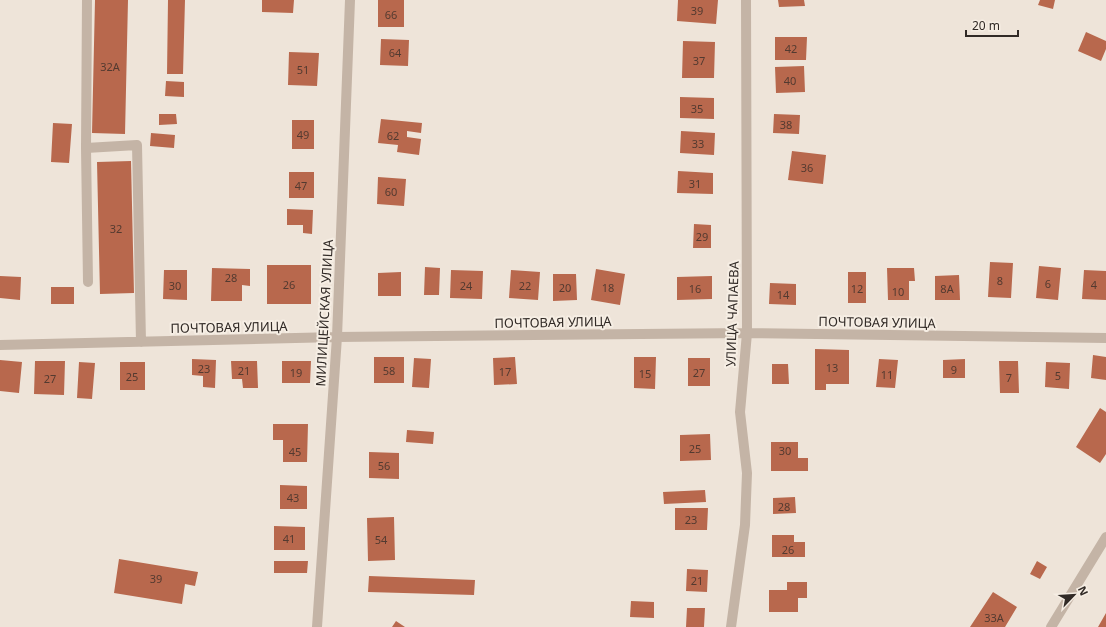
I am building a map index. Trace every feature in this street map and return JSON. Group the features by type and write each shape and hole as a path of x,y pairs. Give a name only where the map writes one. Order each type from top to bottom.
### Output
{"street":[{"path":"87,0 86,148 88,282"},
{"name":"МИЛИЦЕЙСКАЯ УЛИЦА","path":"317,627 337,337 350,0"},
{"name":"УЛИЦА ЧАПАЕВА","path":"731,627 745,525 747,473 740,412 747,333 746,0"},
{"path":"86,148 137,145 141,342"},
{"name":"ПОЧТОВАЯ УЛИЦА","path":"0,345 337,337 747,333 1106,338"},
{"path":"1051,627 1106,537"}],"building":[{"path":"95,0 128,0 125,134 92,133"},
{"path":"168,0 185,0 183,74 167,74"},
{"path":"262,0 294,0 293,13 262,12"},
{"path":"378,0 404,0 404,27 378,27"},
{"path":"678,0 718,0 716,24 677,21"},
{"path":"778,0 804,0 805,6 779,7"},
{"path":"1040,0 1055,0 1053,9 1038,5"},
{"path":"1086,32 1106,41 1106,49 1101,61 1078,51"},
{"path":"775,37 807,37 806,60 775,60"},
{"path":"381,39 409,40 408,66 380,65"},
{"path":"683,41 715,42 714,78 682,78"},
{"path":"289,52 319,53 317,86 288,85"},
{"path":"804,66 805,92 776,93 775,67"},
{"path":"166,81 184,82 184,97 165,96"},
{"path":"680,97 714,98 714,119 680,118"},
{"path":"159,114 176,114 177,124 159,125"},
{"path":"774,114 800,115 799,134 773,133"},
{"path":"381,119 422,123 421,133 407,131 407,137 421,139 419,155 397,152 398,145 378,143"},
{"path":"292,120 314,120 314,149 292,149"},
{"path":"53,123 72,124 69,163 51,162"},
{"path":"681,131 715,133 714,155 680,153"},
{"path":"151,133 175,135 174,148 150,146"},
{"path":"792,151 826,155 823,184 788,180"},
{"path":"131,161 134,293 100,294 97,162"},
{"path":"678,171 713,173 713,194 677,193"},
{"path":"289,172 314,172 314,198 289,198"},
{"path":"378,177 406,179 404,206 377,204"},
{"path":"287,209 313,210 312,234 303,233 303,225 287,225"},
{"path":"694,224 711,225 711,248 693,248"},
{"path":"990,262 1013,263 1011,298 988,297"},
{"path":"267,265 311,265 311,304 267,304"},
{"path":"1039,266 1061,268 1058,300 1036,298"},
{"path":"425,267 440,268 439,295 424,295"},
{"path":"212,268 250,269 250,286 242,285 242,301 211,301"},
{"path":"887,268 914,268 915,281 909,281 909,300 888,300"},
{"path":"596,269 625,274 620,305 591,300"},
{"path":"164,270 187,270 187,300 163,299"},
{"path":"451,270 483,271 482,299 450,298"},
{"path":"511,270 540,272 538,300 509,298"},
{"path":"1084,270 1106,271 1106,300 1082,299"},
{"path":"401,272 401,296 378,296 378,273"},
{"path":"848,272 866,272 866,303 848,303"},
{"path":"553,274 576,274 577,300 553,301"},
{"path":"959,275 960,300 935,300 935,276"},
{"path":"0,276 21,277 20,300 0,298"},
{"path":"712,276 712,299 677,300 677,277"},
{"path":"770,283 796,284 796,305 769,304"},
{"path":"51,287 74,287 74,304 51,304"},
{"path":"815,349 849,350 849,384 826,384 826,390 815,390"},
{"path":"1093,355 1106,357 1106,380 1091,378"},
{"path":"374,357 404,357 404,383 374,383"},
{"path":"515,357 517,384 494,385 493,358"},
{"path":"634,357 656,357 655,389 634,388"},
{"path":"414,358 431,359 429,388 412,387"},
{"path":"688,358 710,358 710,386 688,386"},
{"path":"192,359 216,360 215,388 203,387 203,376 192,375"},
{"path":"879,359 898,360 895,388 876,387"},
{"path":"965,359 965,378 943,378 943,360"},
{"path":"0,360 22,362 19,393 0,391"},
{"path":"35,361 65,361 64,395 34,394"},
{"path":"231,361 257,361 258,388 243,388 242,379 232,379"},
{"path":"282,361 311,361 310,383 282,383"},
{"path":"999,361 1018,361 1019,393 1000,393"},
{"path":"79,362 95,363 92,399 77,398"},
{"path":"120,362 145,362 145,390 120,390"},
{"path":"1046,362 1070,363 1069,389 1045,387"},
{"path":"772,364 788,364 789,384 772,384"},
{"path":"1100,408 1106,412 1106,454 1100,463 1076,447"},
{"path":"273,424 308,424 307,462 283,462 283,440 273,440"},
{"path":"407,430 434,432 433,444 406,442"},
{"path":"710,434 711,460 680,461 680,435"},
{"path":"771,442 798,442 798,458 808,458 808,471 771,471"},
{"path":"369,452 399,453 399,479 369,478"},
{"path":"280,485 307,486 307,509 280,509"},
{"path":"705,490 706,502 664,504 663,492"},
{"path":"795,497 796,513 773,514 773,498"},
{"path":"675,508 708,508 707,530 675,530"},
{"path":"394,517 395,560 368,561 367,518"},
{"path":"274,526 305,527 305,550 274,550"},
{"path":"772,535 794,535 794,542 805,542 805,557 772,557"},
{"path":"119,559 198,572 195,586 185,584 182,604 114,593"},
{"path":"274,561 308,561 307,573 274,573"},
{"path":"1037,561 1047,567 1040,579 1030,574"},
{"path":"687,569 708,570 707,592 686,591"},
{"path":"369,576 475,580 474,595 368,592"},
{"path":"787,582 807,582 807,598 798,598 798,612 769,612 769,590 787,590"},
{"path":"993,592 1017,607 1005,627 970,627"},
{"path":"631,601 654,602 654,618 630,617"},
{"path":"687,608 705,608 704,627 686,627"},
{"path":"1106,613 1106,627 1098,627"},
{"path":"396,621 405,627 392,627"}]}
